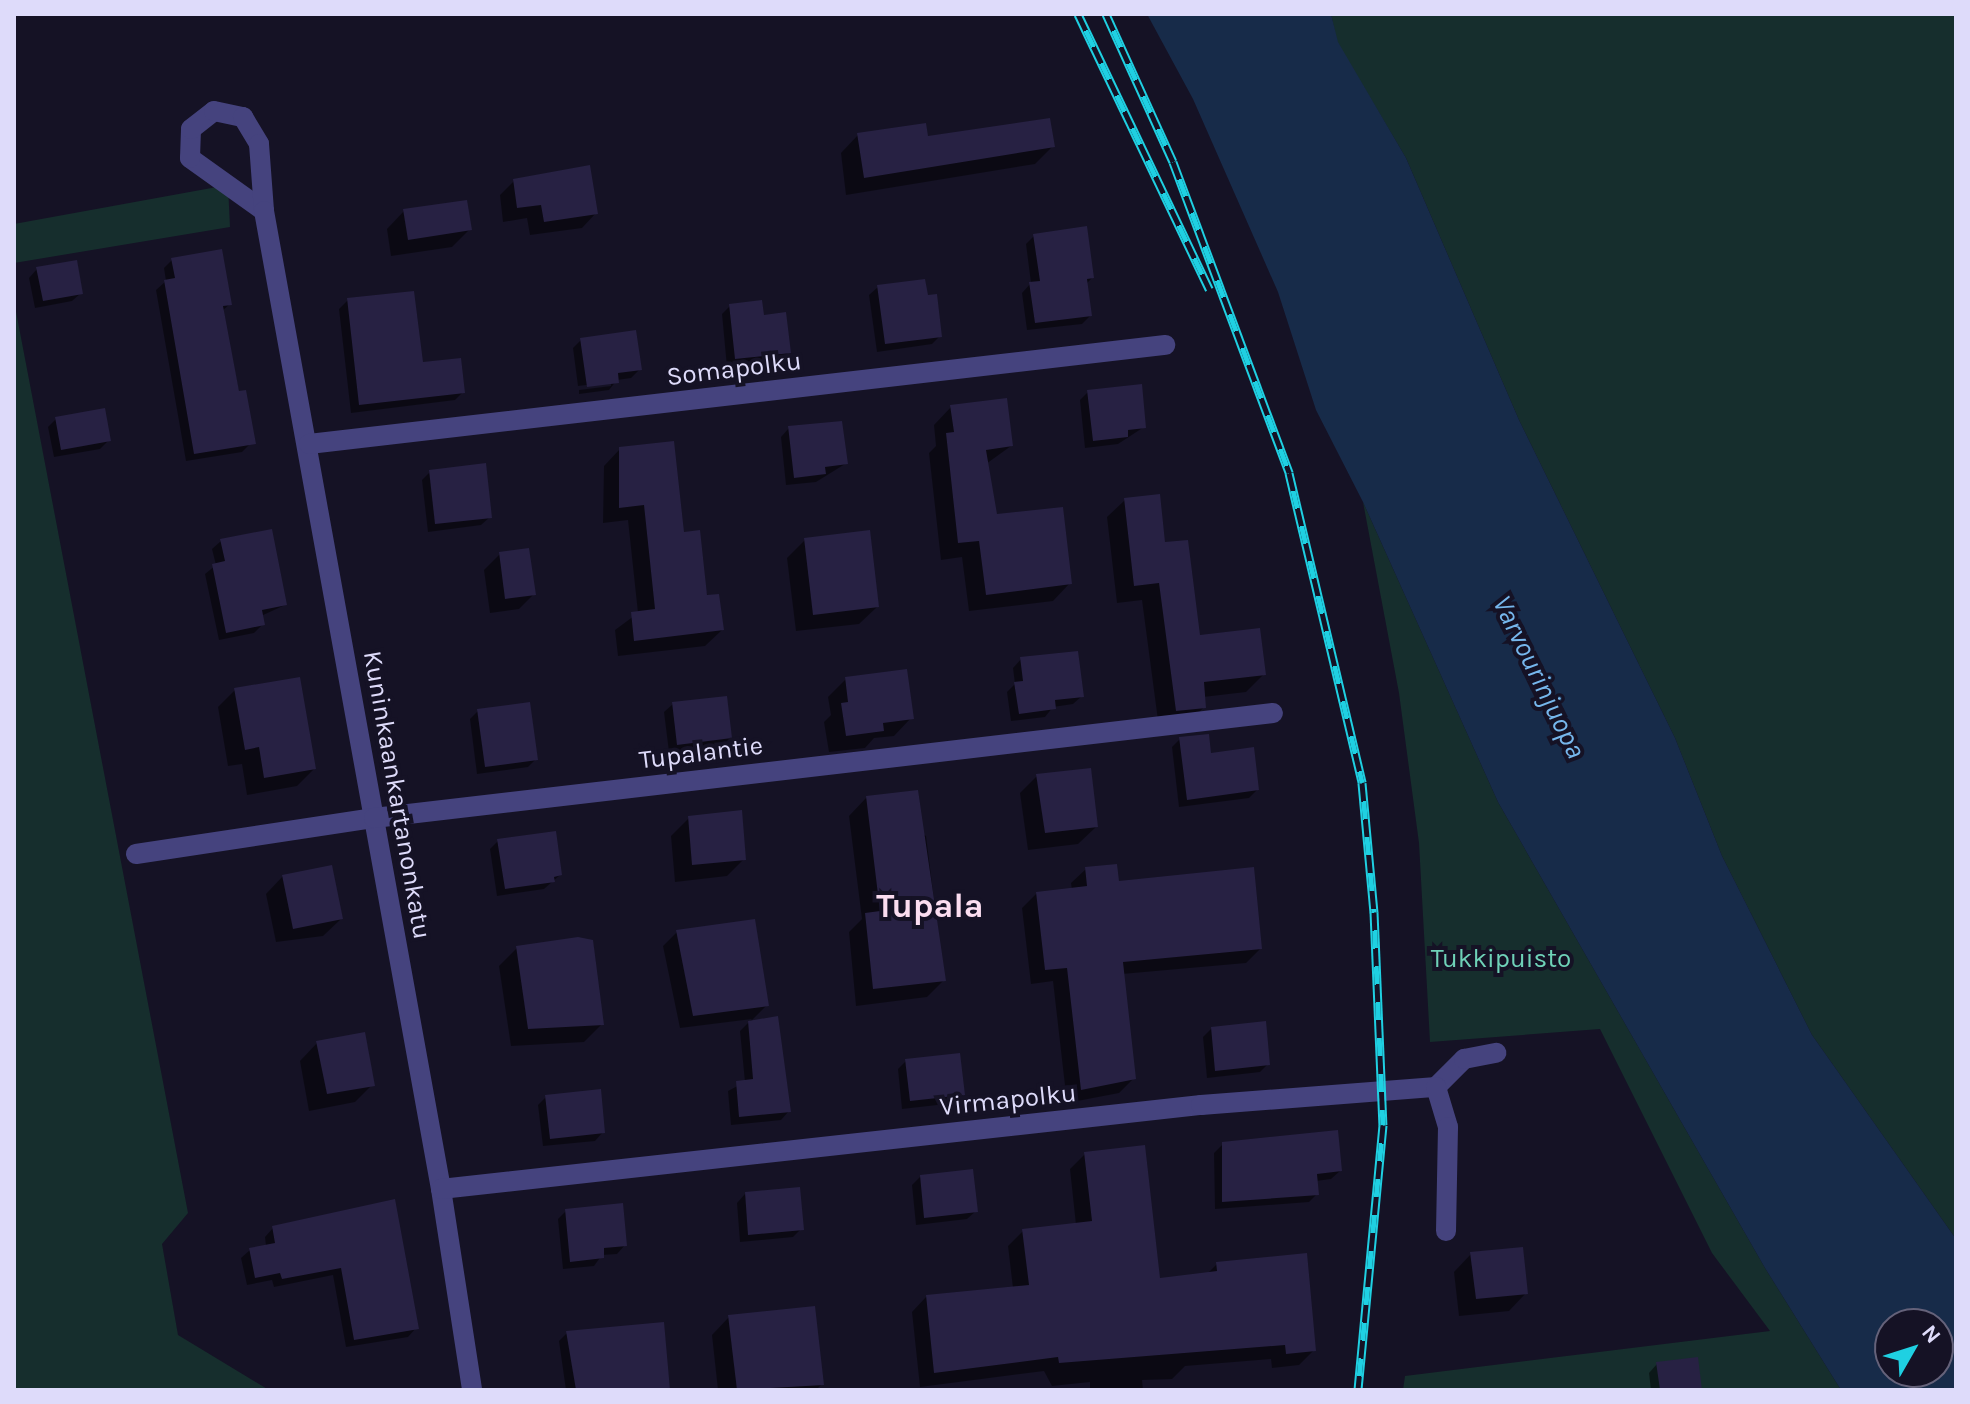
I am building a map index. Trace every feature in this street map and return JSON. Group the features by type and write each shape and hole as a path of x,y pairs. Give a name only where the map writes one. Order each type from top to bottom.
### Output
{"street":[{"name":"Kuninkaankartanonkatu","path":"264,211 190,158 191,129 214,111 243,117 259,144 264,211 309,444 441,1189 472,1390"},
{"name":"Somapolku","path":"309,444 1165,345"},
{"name":"Tupalantie","path":"136,854 374,818 1273,713"},
{"path":"1446,1231 1448,1127 1436,1087 1464,1059 1496,1053"},
{"name":"Virmapolku","path":"441,1189 1201,1105 1436,1087"}],"green space":[{"path":"1331,14 1956,14 1956,1239 1812,1035 1722,856 1675,738 1519,420 1406,158 1337,42"},
{"path":"228,185 230,227 14,263 14,224"},
{"path":"14,301 188,1213 162,1244 178,1335 269,1390 14,1390"},
{"name":"Tukkipuisto","path":"1363,502 1498,802 1765,1268 1841,1390 1403,1390 1405,1376 1770,1331 1712,1253 1600,1029 1430,1042 1419,843 1399,693"}],"water":[{"name":"Varvourinjuopa","path":"1147,14 1331,14 1338,42 1406,158 1519,420 1675,738 1722,856 1812,1035 1956,1239 1956,1390 1841,1390 1765,1268 1498,802 1363,502 1316,410 1278,292 1193,99"}],"building":[{"path":"1050,118 1055,147 864,178 857,133 926,123 928,136"},
{"path":"590,165 598,214 544,222 541,205 517,208 513,179"},
{"path":"467,200 472,230 408,240 403,209"},
{"path":"1087,226 1094,278 1087,279 1092,316 1035,323 1029,282 1040,281 1033,234"},
{"path":"222,249 232,305 223,306 239,391 246,390 256,444 194,454 164,280 175,278 171,258"},
{"path":"77,260 83,294 43,301 36,267"},
{"path":"925,279 928,295 937,294 942,337 885,344 877,285"},
{"path":"414,291 423,362 461,358 465,393 359,405 347,298"},
{"path":"762,300 764,315 786,312 791,353 735,359 729,304"},
{"path":"636,330 642,370 618,373 619,383 587,387 580,338"},
{"path":"1142,384 1146,428 1128,430 1128,437 1093,441 1087,390"},
{"path":"1007,398 1013,446 986,450 997,514 1063,507 1072,584 986,595 979,541 958,543 946,433 954,432 950,405"},
{"path":"105,408 111,441 61,450 55,417"},
{"path":"842,421 848,464 825,467 826,474 794,478 788,426"},
{"path":"674,441 684,532 700,530 707,595 719,594 724,630 634,641 631,612 655,609 644,505 619,508 619,447"},
{"path":"486,463 492,518 435,524 429,470"},
{"path":"1160,494 1165,542 1188,540 1200,635 1260,628 1266,675 1204,682 1206,708 1176,711 1159,583 1134,586 1124,498"},
{"path":"272,529 287,605 262,610 265,625 226,633 212,564 225,561 220,539"},
{"path":"870,530 879,607 813,615 804,538"},
{"path":"529,548 536,595 505,599 499,552"},
{"path":"1078,651 1084,697 1055,700 1056,709 1019,714 1014,682 1023,681 1020,657"},
{"path":"907,669 914,719 883,723 884,731 846,736 841,703 848,702 845,677"},
{"path":"300,677 316,769 264,778 259,747 245,750 234,688"},
{"path":"727,696 732,738 677,745 672,702"},
{"path":"530,702 538,760 485,767 477,709"},
{"path":"1209,734 1211,753 1254,747 1259,790 1187,800 1179,737"},
{"path":"1091,768 1098,827 1045,833 1036,774"},
{"path":"918,790 946,981 873,989 865,913 880,911 866,796"},
{"path":"742,810 746,860 692,865 688,816"},
{"path":"556,831 562,875 554,877 555,882 505,889 497,839"},
{"path":"1117,864 1119,881 1254,867 1262,949 1123,962 1136,1079 1081,1090 1067,968 1045,970 1036,892 1087,886 1085,867"},
{"path":"332,865 343,919 293,929 282,875"},
{"path":"755,919 769,1006 693,1016 676,930"},
{"path":"578,937 593,940 604,1025 528,1029 516,946"},
{"path":"778,1016 791,1112 739,1117 736,1081 753,1079 748,1021"},
{"path":"1266,1021 1270,1065 1215,1071 1211,1027"},
{"path":"365,1032 375,1086 327,1094 316,1041"},
{"path":"960,1053 965,1095 910,1101 905,1059"},
{"path":"601,1089 605,1133 550,1139 545,1095"},
{"path":"1338,1130 1342,1171 1317,1174 1319,1195 1222,1202 1222,1142"},
{"path":"1145,1145 1160,1278 1217,1271 1216,1262 1307,1253 1316,1351 1286,1354 1285,1345 1059,1363 1058,1357 934,1373 926,1295 1029,1285 1022,1229 1092,1221 1084,1152"},
{"path":"973,1169 978,1212 924,1218 920,1175"},
{"path":"800,1187 804,1230 748,1235 745,1192"},
{"path":"395,1199 419,1329 354,1340 341,1268 282,1279 280,1273 255,1278 249,1248 275,1243 272,1226"},
{"path":"623,1203 627,1246 604,1248 604,1258 570,1262 565,1209"},
{"path":"1523,1247 1528,1294 1476,1299 1470,1252"},
{"path":"815,1306 824,1385 737,1390 728,1315"},
{"path":"664,1322 670,1390 576,1390 566,1331"},
{"path":"1698,1357 1702,1390 1660,1390 1656,1362"}],"railway":[{"path":"1078,14 1209,289"},
{"path":"1106,14 1173,162 1289,473 1362,783 1374,912 1383,1125 1358,1390"}],"district":[{"name":"Tupala","path":"930,907"}]}
